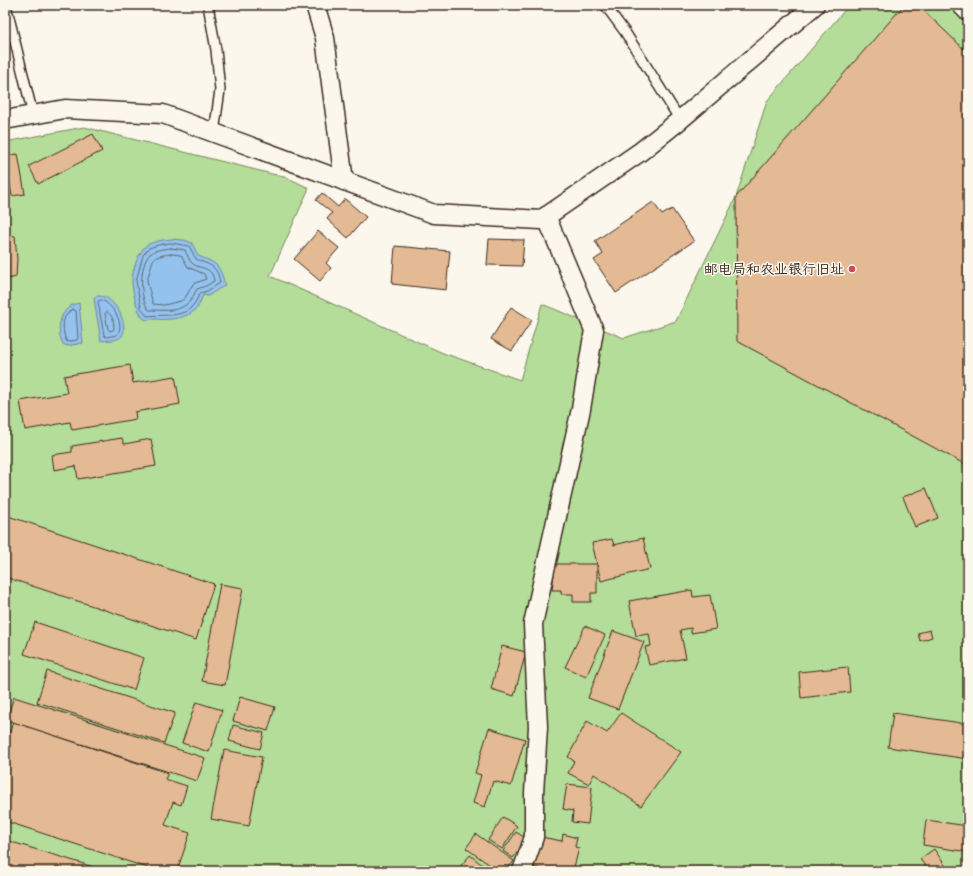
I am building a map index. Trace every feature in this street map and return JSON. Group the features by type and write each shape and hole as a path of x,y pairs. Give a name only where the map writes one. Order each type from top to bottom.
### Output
{"street":[{"path":"315,5 325,38 344,181"},
{"path":"5,120 65,109 163,114 434,214 541,220 640,152 680,120 815,5"},
{"path":"964,5 968,9"},
{"path":"522,871 534,837 534,793 538,727 533,624 581,409 594,330 546,216"}],"lane":[{"path":"6,5 33,115"},
{"path":"208,5 216,50 220,90 214,133"},
{"path":"604,5 625,32 680,120"}],"green space":[{"path":"849,5 968,5 968,871 5,871 5,142 84,127 288,178 309,188 270,276 443,353 520,380 542,304 624,338 676,321 736,197 767,101"}],"water":[{"path":"171,239 184,240 192,243 198,256 214,263 220,269 225,285 208,296 203,295 198,307 183,317 148,320 143,318 137,306 132,277 141,251 147,245"},
{"path":"96,296 105,297 117,308 123,320 124,326 124,331 120,338 116,340 101,341 94,299"},
{"path":"79,303 83,343 67,346 63,344 59,332 61,319 63,313 67,309"}],"building":[{"name":"邮电局和农业银行旧址","path":"904,5 918,5 968,53 968,466 737,341 736,197"},
{"path":"93,134 102,151 38,184 29,166"},
{"path":"18,154 25,194 12,196 5,156"},
{"path":"322,193 338,207 345,199 366,217 348,238 327,219 332,213 316,200"},
{"path":"653,202 662,215 672,209 694,241 616,293 594,260 603,254 595,241"},
{"path":"318,231 339,248 326,263 331,268 320,281 294,259"},
{"path":"5,235 15,236 17,259 16,277 5,280"},
{"path":"489,239 524,240 522,266 487,265"},
{"path":"395,246 450,251 446,290 392,284"},
{"path":"511,307 532,320 512,351 491,339"},
{"path":"130,365 133,383 175,376 180,404 135,412 136,419 72,430 70,422 25,430 20,401 67,393 64,376"},
{"path":"122,438 124,444 151,439 156,466 78,479 76,466 54,470 52,455 72,452 72,446"},
{"path":"926,488 938,518 915,527 903,497"},
{"path":"5,515 214,584 196,640 5,577"},
{"path":"643,538 650,569 601,581 592,543 612,539 614,545"},
{"path":"555,564 597,564 597,593 591,593 591,602 573,602 573,594 561,594 561,590 552,590"},
{"path":"220,584 243,588 225,685 202,681"},
{"path":"692,590 693,597 710,595 716,629 691,633 691,628 680,630 686,658 649,665 645,647 651,646 649,634 636,636 629,601"},
{"path":"35,622 144,658 134,690 24,654"},
{"path":"585,626 605,635 586,677 565,667"},
{"path":"930,630 932,637 920,641 918,633"},
{"path":"613,631 644,642 618,709 588,698"},
{"path":"502,646 526,652 514,696 491,689"},
{"path":"848,667 850,692 801,698 799,672"},
{"path":"47,671 175,713 164,743 37,702"},
{"path":"14,697 205,758 197,781 6,720"},
{"path":"240,697 275,707 268,731 233,721"},
{"path":"196,702 222,710 209,752 182,743"},
{"path":"621,713 681,752 641,806 594,774 589,784 568,773 574,761 568,757 587,721 607,733"},
{"path":"893,713 968,724 968,759 888,747"},
{"path":"13,722 168,773 165,779 187,786 181,805 173,802 165,825 190,833 177,871 157,871 5,821 5,746"},
{"path":"233,725 264,733 260,749 229,741"},
{"path":"489,728 525,739 511,786 493,781 485,807 473,803 481,775 475,773"},
{"path":"224,750 262,757 249,826 211,819"},
{"path":"567,784 592,787 588,824 572,822 573,811 563,809"},
{"path":"503,817 517,826 502,849 488,840"},
{"path":"926,820 968,826 968,852 923,845"},
{"path":"516,832 527,839 513,858 503,851"},
{"path":"476,834 514,861 506,871 498,871 466,848"},
{"path":"563,834 577,838 575,847 579,848 573,871 550,871 534,867 541,837 562,841"},
{"path":"5,840 107,871 5,871"},
{"path":"934,849 949,871 929,871 920,859"},
{"path":"470,855 490,871 460,871 458,869"}],"place":[{"name":"邮电局和农业银行旧址","path":"852,269"}]}
